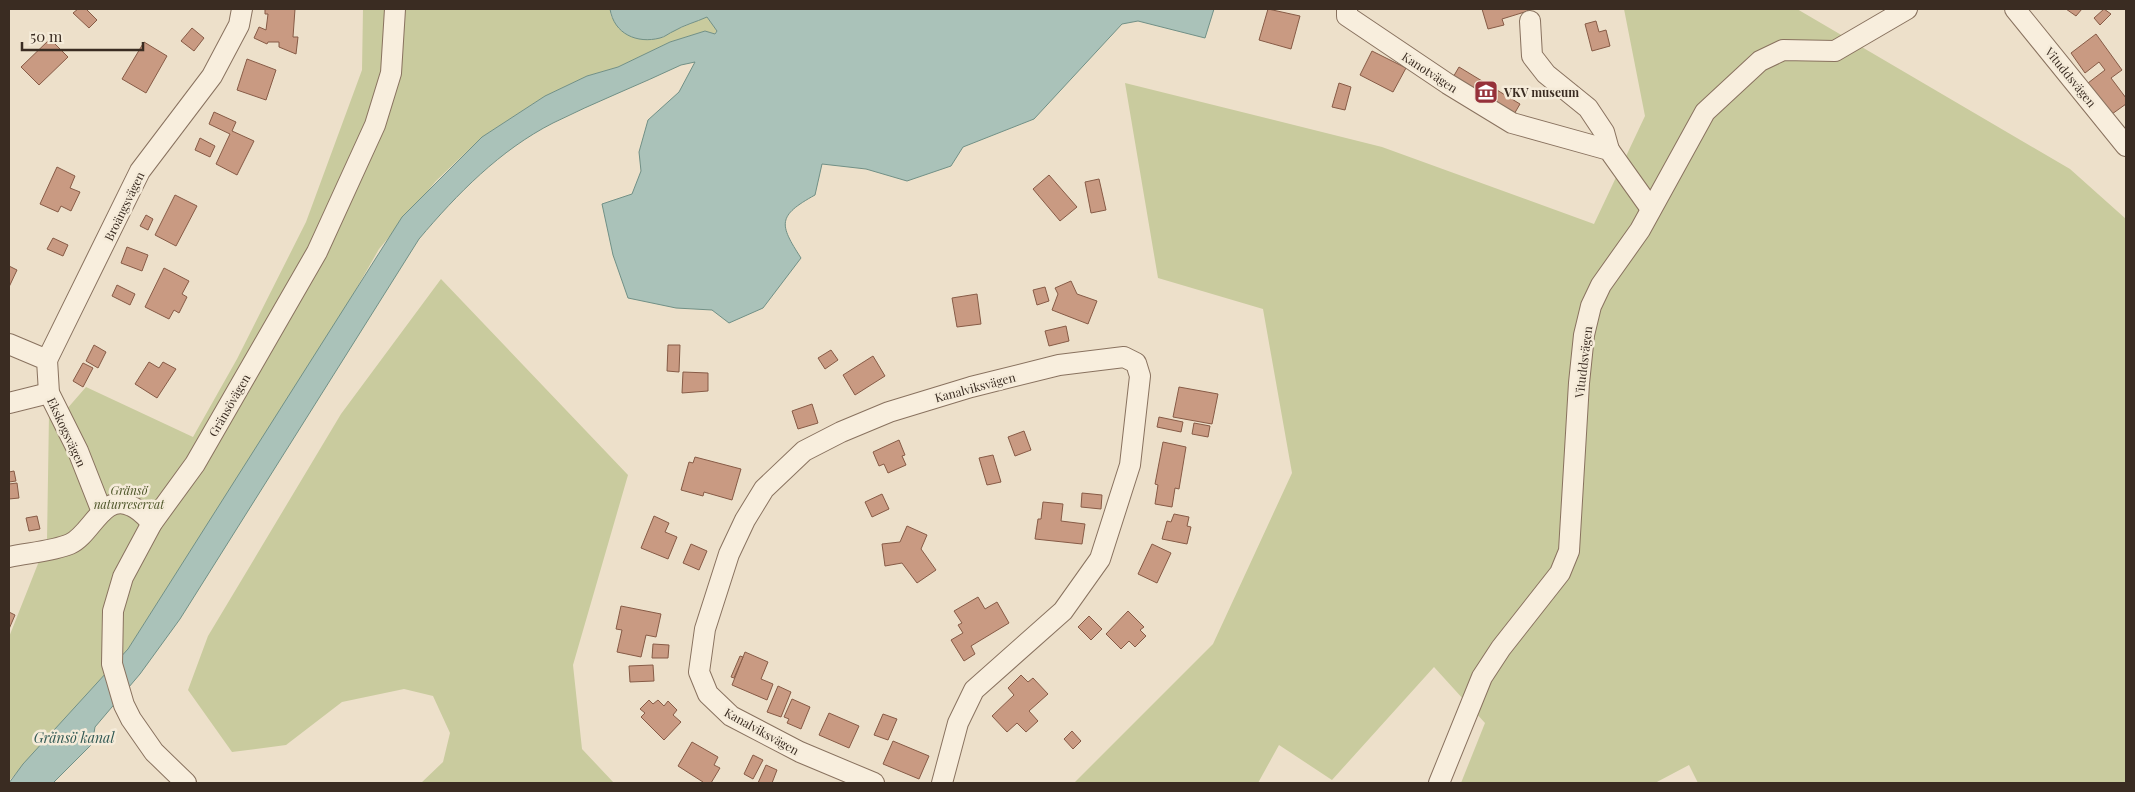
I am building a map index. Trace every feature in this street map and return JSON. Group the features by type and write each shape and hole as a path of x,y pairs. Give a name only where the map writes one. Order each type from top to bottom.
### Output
{"street":[{"name":"Broängsvägen","path":"47,360 140,171 212,76 239,25 242,9"},
{"name":"Gränsövägen","path":"186,783 154,752 131,719 119,692 112,664 111,626 117,596 123,577 152,522 195,464 317,252 375,125 391,73 395,9"},
{"name":"Kanotvägen","path":"1347,9 1347,16 1448,84 1512,122 1609,150"},
{"name":"Vituddsvägen","path":"1439,783 1482,677 1501,648 1560,573 1569,551 1579,383 1584,335 1591,306 1601,285 1640,230 1705,112 1760,61 1783,50 1835,50 1907,9"},
{"name":"Vituddsvägen","path":"2015,9 2126,146"},
{"path":"1530,21 1532,56 1546,74 1588,108 1604,132 1609,150 1652,208"},
{"path":"9,344 47,360"},
{"name":"Kanalviksvägen","path":"874,783 800,752 731,716 708,694 699,672 706,629 729,554 745,520 764,489 804,451 841,432 889,412 971,387 1059,365 1124,357 1136,363 1140,376 1137,418 1130,465 1100,560 1062,610 974,690 958,723 942,783"},
{"name":"Ekskogsvägen","path":"47,360 49,393 78,451 102,512"},
{"path":"9,403 49,393"},
{"path":"9,557 70,544 91,528 102,512 112,503 119,502 131,506 152,522"}],"green space":[{"name":"Gränsö naturreservat","path":"363,9 610,9 611,17 662,38 673,31 707,17 717,31 714,34 705,31 670,42 618,67 587,76 545,96 482,137 436,181 379,249 347,305 128,649 9,781 9,637 47,541 49,414 66,410 86,387 193,437 237,359 306,222 362,70"},
{"path":"1624,9 1797,9 2070,169 2126,219 2126,783 1698,783 1689,765 1655,783 1461,783 1485,723 1434,667 1332,780 1279,745 1258,783 1074,783 1213,644 1292,473 1263,309 1158,278 1125,83 1382,147 1594,224 1645,116"},
{"path":"441,279 628,475 573,665 582,749 614,783 421,783 443,762 450,733 433,696 404,689 342,702 286,745 232,752 188,690 208,636 341,414"}],"water":[{"name":"Gränsö kanal","path":"610,9 1214,9 1205,38 1138,21 1122,24 1034,119 963,147 951,166 907,181 866,169 822,164 815,195 794,209 788,215 786,222 789,237 801,258 763,308 729,323 712,310 676,308 628,298 613,255 602,204 632,194 641,171 639,152 648,120 679,92 695,62 681,65 569,115 515,146 480,174 419,239 180,619 140,674 95,727 92,744 53,783 9,783 23,764 128,649 402,217 482,137 545,96 587,76 618,67 670,42 705,31 715,34 717,31 707,17 662,37 643,40 622,31 612,18"}],"building":[{"path":"78,9 86,9 97,20 89,28 73,13"},
{"path":"265,9 295,9 293,37 298,37 296,54 279,47 279,42 268,42 267,44 254,38 259,27 266,30 268,14 265,14"},
{"path":"1268,9 1300,16 1291,49 1259,40"},
{"path":"1482,9 1528,9 1528,11 1502,19 1504,25 1488,29"},
{"path":"2066,9 2082,9 2076,16"},
{"path":"2104,9 2111,14 2100,25 2094,18"},
{"path":"1596,21 1599,32 1606,30 1610,46 1592,51 1585,24"},
{"path":"192,28 204,38 194,51 181,41"},
{"path":"2096,34 2122,70 2111,78 2126,98 2126,104 2112,114 2088,83 2105,70 2099,62 2085,73 2071,53"},
{"path":"50,39 68,57 39,85 21,67"},
{"path":"144,42 167,56 146,93 122,79"},
{"path":"1372,51 1406,68 1393,92 1360,75"},
{"path":"247,59 276,70 266,100 237,90"},
{"name":"VKV museum","path":"1459,67 1520,104 1513,116 1452,79"},
{"path":"1339,83 1351,87 1345,110 1332,107"},
{"path":"214,112 236,122 232,131 254,141 237,175 216,164 230,134 209,124"},
{"path":"200,138 215,146 210,157 195,150"},
{"path":"57,167 75,176 70,188 80,192 71,211 61,206 58,212 40,204"},
{"path":"1049,175 1077,207 1060,221 1033,189"},
{"path":"1099,179 1106,210 1091,213 1085,182"},
{"path":"175,195 197,206 176,246 155,235"},
{"path":"146,215 153,219 148,230 140,226"},
{"path":"53,238 68,245 63,256 47,249"},
{"path":"127,247 148,255 142,271 121,263"},
{"path":"9,266 17,270 9,287"},
{"path":"164,268 189,281 182,294 187,297 179,313 174,310 169,319 145,307"},
{"path":"1071,281 1077,294 1097,301 1088,324 1052,310 1058,294 1055,288"},
{"path":"117,285 135,294 130,305 112,296"},
{"path":"1045,287 1049,301 1037,305 1033,290"},
{"path":"977,294 981,324 957,327 952,298"},
{"path":"1066,326 1069,341 1049,346 1045,331"},
{"path":"94,345 106,352 98,368 86,361"},
{"path":"668,345 680,345 679,372 667,371"},
{"path":"831,350 838,360 825,369 818,358"},
{"path":"873,356 885,376 855,395 843,375"},
{"path":"149,362 159,368 163,362 176,369 157,398 135,384"},
{"path":"83,363 93,368 83,387 73,381"},
{"path":"683,372 708,373 708,391 682,393"},
{"path":"1179,387 1218,394 1212,424 1173,417"},
{"path":"812,404 818,423 798,429 792,411"},
{"path":"1159,417 1183,422 1181,432 1157,427"},
{"path":"1194,423 1210,426 1208,437 1192,434"},
{"path":"1024,431 1031,450 1015,456 1008,437"},
{"path":"899,440 905,455 902,456 906,465 888,473 884,464 879,466 873,452"},
{"path":"1163,442 1186,447 1179,489 1175,488 1172,507 1155,504 1158,485 1155,484"},
{"path":"993,455 1001,482 987,485 979,458"},
{"path":"695,457 741,469 732,500 704,492 703,496 681,490 689,462 693,463"},
{"path":"14,471 16,481 9,482 9,472"},
{"path":"17,483 19,498 9,499 9,484"},
{"path":"1082,493 1102,495 1101,509 1081,507"},
{"path":"882,494 889,509 872,517 865,502"},
{"path":"1043,502 1063,504 1061,521 1085,524 1082,544 1035,539 1038,519 1041,519"},
{"path":"1174,514 1189,517 1187,526 1191,527 1187,544 1162,539 1167,521 1171,522"},
{"path":"37,516 40,529 29,531 26,518"},
{"path":"654,516 669,523 665,532 677,537 668,559 641,548"},
{"path":"907,526 927,535 921,549 936,570 917,583 902,563 885,566 882,544 900,542"},
{"path":"691,544 707,551 699,570 683,563"},
{"path":"1152,544 1171,553 1157,583 1138,574"},
{"path":"978,597 985,609 997,602 1009,623 971,646 975,654 964,661 951,640 963,633 958,625 962,623 954,611"},
{"path":"621,606 661,614 656,637 646,635 641,657 617,652 622,630 616,629"},
{"path":"1128,611 1144,627 1140,630 1146,636 1135,647 1129,641 1121,649 1106,634"},
{"path":"9,612 15,615 9,629"},
{"path":"1089,616 1102,629 1091,640 1078,627"},
{"path":"653,644 669,645 668,658 652,658"},
{"path":"745,652 768,662 761,679 773,684 767,700 732,685"},
{"path":"740,656 743,657 734,678 731,677"},
{"path":"653,665 654,681 630,682 629,666"},
{"path":"1021,675 1028,682 1033,678 1048,694 1029,711 1038,721 1026,732 1017,723 1007,732 992,716 1014,695 1008,688"},
{"path":"778,686 791,692 781,717 767,712"},
{"path":"792,699 810,707 801,729 787,723 789,719 784,717"},
{"path":"649,700 653,704 658,700 664,706 668,701 677,710 673,715 681,722 664,740 641,717 645,713 640,709"},
{"path":"829,713 859,726 849,748 819,735"},
{"path":"883,714 897,719 888,740 874,735"},
{"path":"1072,731 1081,741 1073,749 1064,739"},
{"path":"893,741 929,756 919,779 883,764"},
{"path":"692,742 718,757 714,765 720,768 711,783 702,783 678,766"},
{"path":"753,755 763,760 753,779 744,774"},
{"path":"766,765 777,770 772,783 758,783"}],"place":[{"name":"VKV museum","path":"1486,92"}]}
